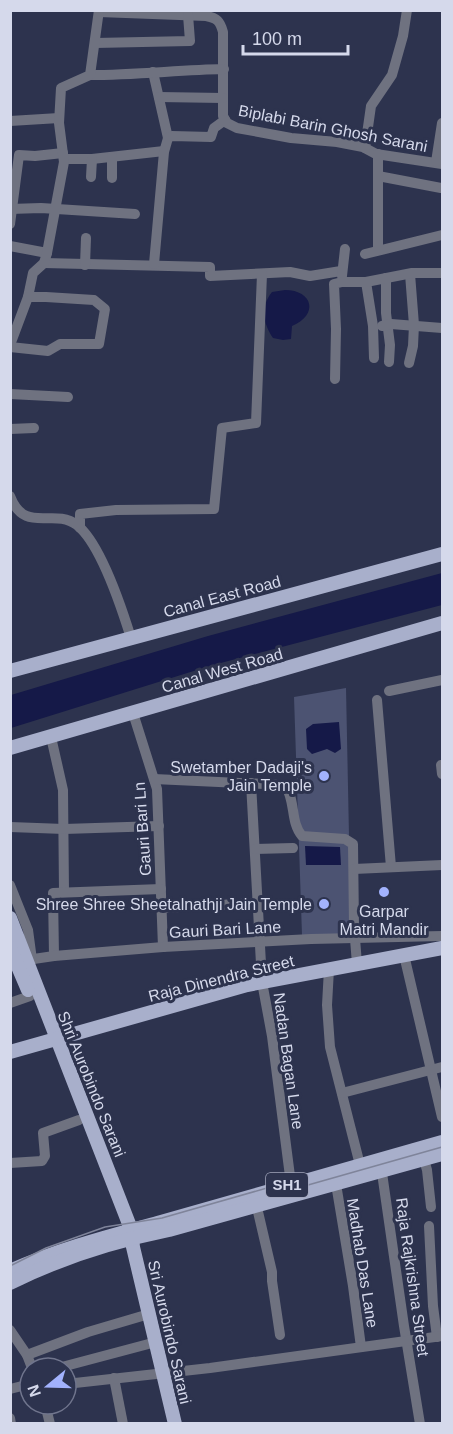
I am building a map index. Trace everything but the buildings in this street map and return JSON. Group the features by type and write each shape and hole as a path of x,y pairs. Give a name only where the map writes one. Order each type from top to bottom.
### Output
{"main road":[{"name":"Canal East Road","path":"10,671 442,554"},
{"name":"Canal West Road","path":"10,748 442,623"},
{"name":"Shri Aurobindo Sarani","path":"10,918 16,933 21,961 130,1237"},
{"path":"10,948 21,961 30,996 52,1040 80,1120 130,1237"},
{"name":"Raja Dinendra Street","path":"10,1052 262,982 442,948"},
{"name":"SH1","path":"10,1282 31,1272 130,1237 256,1201 336,1184 442,1142"},
{"name":"SH1","path":"256,1201 291,1184 360,1166 424,1160 442,1154"},
{"name":"SH1","path":"10,1271 64,1250 130,1237"},
{"name":"Sri Aurobindo Sarani","path":"130,1237 175,1424"}],"street":[{"path":"365,148 371,106 392,75 403,36 407,10"},
{"path":"90,75 99,11"},
{"name":"Biplabi Barin Ghosh Sarani","path":"99,11 206,16 215,18 221,23 224,69 223,116 237,128 291,138 337,142 365,148 378,154 439,163"},
{"path":"95,43 189,41 188,15"},
{"path":"28,297 94,300 105,309 99,344 60,344 48,351 10,346 28,297 33,273 45,258 55,209 63,156 59,118 62,88 90,75 122,76 153,72 224,69"},
{"path":"153,72 168,138 164,151 154,264"},
{"path":"159,96 223,98"},
{"path":"10,121 59,118"},
{"path":"168,138 171,136 211,137 213,128 225,120"},
{"path":"439,163 442,123"},
{"path":"10,224 19,154 92,159 164,151"},
{"path":"378,154 378,250"},
{"path":"112,157 112,178"},
{"path":"91,177 92,159"},
{"path":"378,176 441,188"},
{"path":"12,209 32,207 135,214"},
{"path":"364,254 442,235"},
{"path":"85,265 86,238"},
{"path":"10,246 45,258 85,265 154,264 210,267 210,276 290,272 310,276 342,276 366,282 410,274 442,273"},
{"path":"335,379 334,284 342,276 345,249"},
{"path":"80,528 80,514 116,510 214,509 222,428 256,423 262,274"},
{"path":"409,363 414,325 410,274"},
{"path":"386,278 389,362"},
{"path":"366,282 373,326 374,358"},
{"path":"373,326 391,324 442,328"},
{"path":"10,394 68,397"},
{"path":"10,429 34,428"},
{"path":"10,496 21,514 32,519 62,520 80,528 100,557 131,638"},
{"path":"389,691 442,680"},
{"path":"377,699 391,867"},
{"name":"Gauri Bari Ln","path":"133,713 158,789 163,947"},
{"path":"51,737 63,790 64,892"},
{"path":"154,778 285,785 291,794 296,829 302,836 345,839 352,844 357,964"},
{"name":"Nadan Bagan Lane","path":"251,783 262,982 272,1036 291,1184"},
{"path":"10,827 64,829 159,826"},
{"path":"255,849 293,848"},
{"path":"354,869 442,865"},
{"path":"10,885 28,930 21,961"},
{"path":"54,956 52,896 56,892 161,889"},
{"path":"162,908 257,903"},
{"name":"Gauri Bari Lane","path":"21,961 163,947 442,936"},
{"path":"404,955 437,1068 442,1117"},
{"path":"329,969 327,1005 330,1047 360,1166"},
{"path":"10,1003 30,996"},
{"path":"342,1093 437,1068"},
{"path":"10,1163 42,1161 45,1156 43,1133 80,1120"},
{"path":"424,1160 431,1207"},
{"name":"Raja Rajkrishna Street","path":"381,1165 420,1424"},
{"name":"Madhab Das Lane","path":"336,1184 361,1347"},
{"path":"256,1201 272,1272 280,1335"},
{"path":"78,1382 210,1368 440,1336 433,1306 429,1226"},
{"path":"10,1330 27,1355 88,1332 149,1314"},
{"path":"78,1363 156,1342"},
{"path":"114,1378 123,1424"},
{"path":"10,1419 11,1424"}],"shaded area":[{"path":"294,291 307,298 309,310 301,321 292,326 291,339 283,340 273,338 265,321 264,309 272,292"},
{"path":"442,573 442,605 213,665 11,728 11,695 208,636"},
{"path":"346,688 351,935 302,935 294,697"},
{"path":"339,722 341,749 335,753 327,749 312,754 307,749 306,729 313,724"},
{"path":"305,846 340,847 341,865 306,865"}],"tram line":[{"path":"10,1266 46,1248 105,1227 162,1218 274,1186 301,1187 442,1147"}],"place":[{"name":"Swetamber Dadaji's Jain Temple","path":"324,776"},
{"name":"Garpar Matri Mandir","path":"384,892"},
{"name":"Shree Shree Sheetalnathji Jain Temple","path":"324,904"}]}
